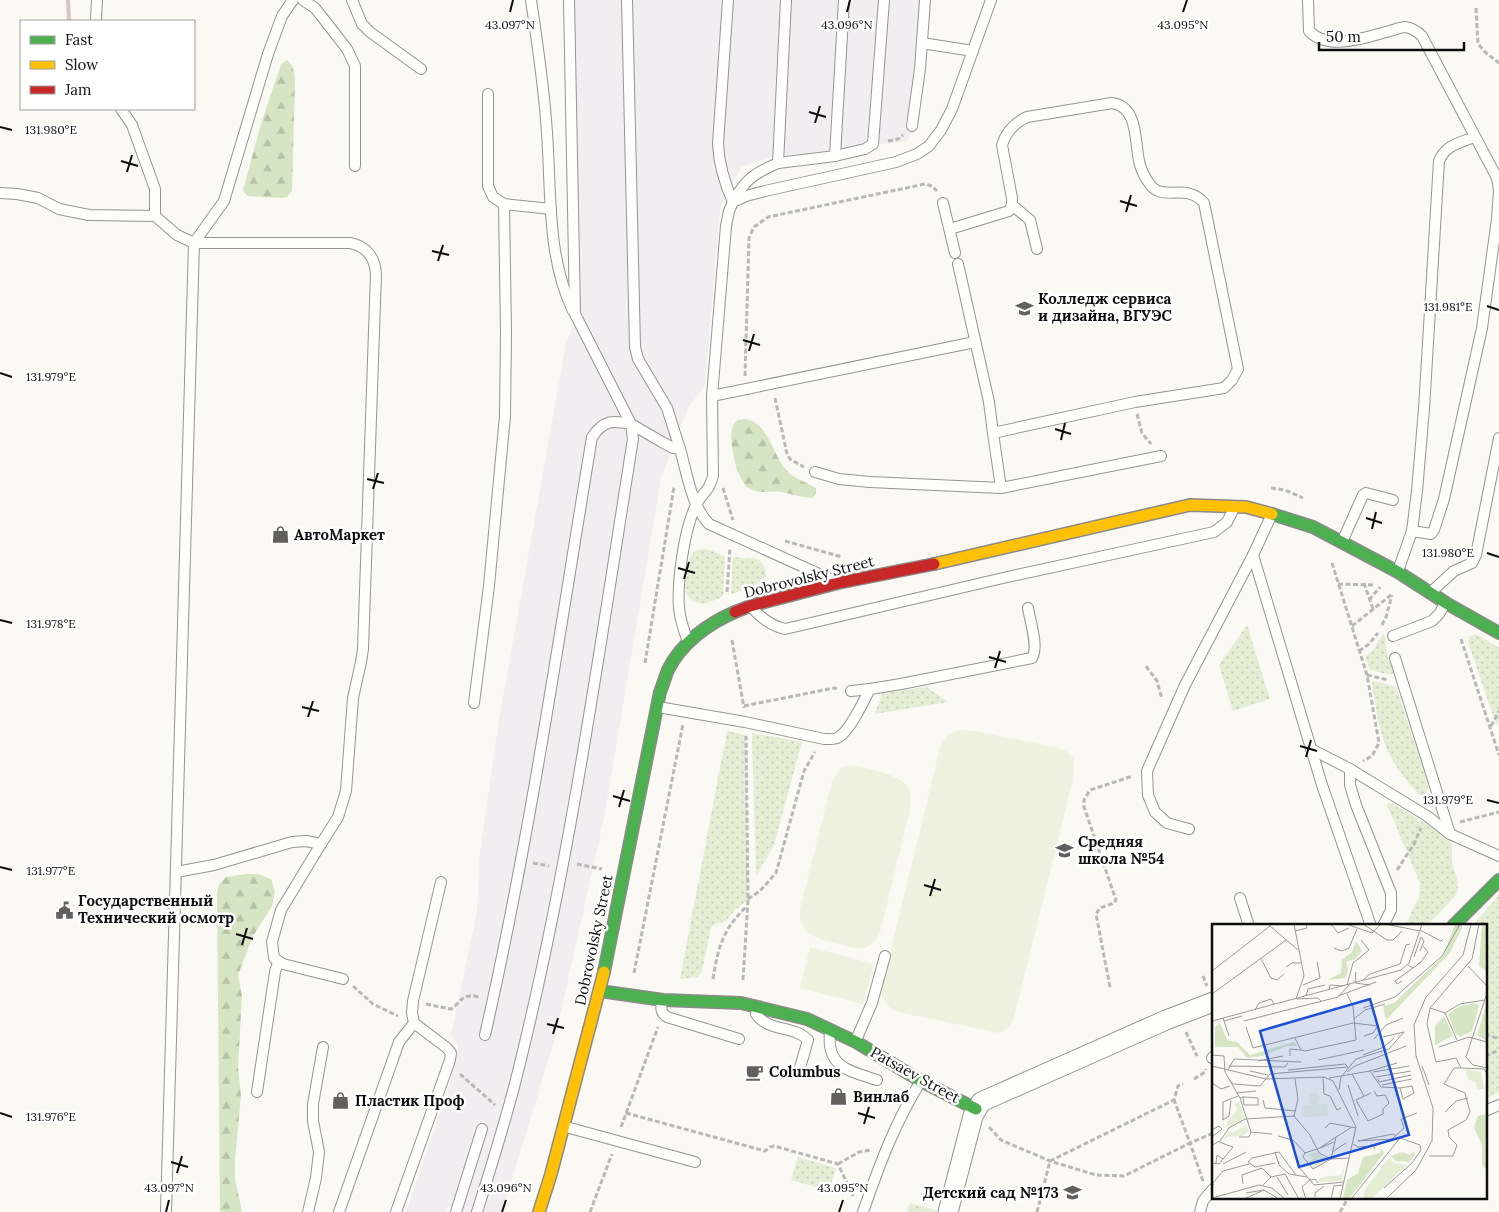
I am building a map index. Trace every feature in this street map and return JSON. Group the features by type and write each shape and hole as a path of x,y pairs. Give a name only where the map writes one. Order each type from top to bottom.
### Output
{"main road":[{"name":"Dobrovolsky Street","path":"539,1212 600,991 660,692 668,670 677,655 699,633 728,614 750,606 838,583 904,571 1190,505 1235,506 1272,514 1313,527 1398,572 1446,603 1499,633"},
{"path":"1455,924 1499,880"},
{"name":"Patsaev Street","path":"600,991 663,1000 746,1004 807,1019 856,1042 921,1081 976,1109"}],"street":[{"name":"Patsaev Street","path":"976,1109 981,1102 1166,1020 1212,1002"},
{"path":"948,1212 976,1109"}],"lane":[{"path":"96,20 97,0"},
{"path":"166,1212 194,243 224,200 268,54 282,16 293,0"},
{"path":"302,0 315,8 347,49 355,66 355,166"},
{"path":"352,0 362,24 370,32 421,69"},
{"path":"477,1212 521,1060 563,865 596,675 633,439 631,424 575,314 559,274 551,209 546,121 531,0"},
{"path":"569,0 575,314"},
{"path":"627,0 635,347 638,359 666,408 696,504 708,524 838,583"},
{"path":"728,0 718,144 723,181 733,202"},
{"path":"778,163 786,0"},
{"path":"835,156 844,0"},
{"path":"688,643 679,608 679,584 687,533 696,504 710,486 713,476 712,396 726,226 729,211 742,185 757,172 778,163 835,156 866,149 873,144 884,0"},
{"path":"912,126 920,69 925,0"},
{"path":"733,202 765,191 896,162 917,154 929,146 941,130 952,109 991,0"},
{"path":"1308,0 1309,31 1323,41 1352,41 1405,27 1416,30 1422,36 1497,178 1499,190 1497,219 1482,328 1444,499 1432,534 1412,531"},
{"path":"922,43 973,51"},
{"path":"488,94 488,186 493,197 504,204 551,209"},
{"path":"950,229 1009,212 1012,198 1002,145 1005,137 1019,121 1027,117 1112,103 1118,104 1130,113 1140,166 1153,189 1159,192 1192,193 1204,203 1238,369 1232,380 1224,388 1135,402 993,433"},
{"path":"122,110 132,125 155,189 155,216"},
{"path":"1398,572 1412,531 1424,409 1439,161 1442,153 1448,148 1474,137"},
{"path":"0,193 38,198 59,209 89,215 155,216 177,235 194,243 350,242 365,248 373,261 376,271 362,662 353,698 346,791 338,817 281,910 272,942 274,958 278,962 343,980"},
{"path":"943,203 955,253"},
{"path":"474,703 490,577 506,416 504,204"},
{"path":"1012,205 1030,220 1037,249"},
{"path":"958,264 989,402 1001,488"},
{"path":"712,396 975,342"},
{"path":"485,1034 520,861 592,436 598,428 615,420 631,424 673,448 680,449"},
{"path":"1430,592 1454,572 1472,563 1476,555 1499,438"},
{"path":"815,472 838,479 870,482 1001,488 1161,456"},
{"path":"1342,543 1363,494 1366,493 1393,500"},
{"path":"750,606 768,622 785,629 1003,578 1214,532 1227,522 1235,506"},
{"path":"1189,829 1167,823 1155,812 1148,795 1147,771 1185,685 1253,555 1272,514"},
{"path":"1253,555 1312,749 1369,924"},
{"path":"1393,636 1432,620 1439,614 1446,603"},
{"path":"851,691 901,684 1032,658 1035,653 1035,645 1028,608"},
{"path":"1394,658 1449,830"},
{"path":"657,707 833,740 840,737 849,725 870,689"},
{"path":"1312,749 1350,769 1449,830 1499,856"},
{"path":"1350,769 1350,785 1356,805 1388,883 1392,901 1391,910 1384,924"},
{"path":"176,872 214,865 292,842 306,841 321,844"},
{"path":"396,1212 451,1053 414,1024 412,1013 413,1001 441,882"},
{"path":"1240,898 1248,924"},
{"path":"856,1042 872,1003 884,956"},
{"path":"257,1092 278,962"},
{"path":"663,1000 662,1014 739,1039"},
{"path":"746,1004 766,1024 803,1034 808,1040 799,1071"},
{"path":"339,1212 399,1042 414,1024"},
{"path":"830,1029 828,1046 836,1062 848,1071 877,1080"},
{"path":"308,1212 316,1178 318,1152 313,1121 313,1104 323,1047"},
{"path":"859,1208 906,1105 921,1081"},
{"path":"1486,1111 1499,1105"},
{"path":"564,1126 695,1162"},
{"path":"456,1212 482,1130"},
{"path":"1200,1212 1203,1201 1212,1190"}],"path":[{"path":"1476,8 1478,44 1499,63"},
{"path":"873,144 898,139 912,126"},
{"path":"744,389 749,238 754,227 768,217 925,184 932,186 938,192 943,203"},
{"path":"772,383 787,454 796,464 815,472"},
{"path":"713,476 725,491 734,525"},
{"path":"1263,486 1285,490 1310,501"},
{"path":"784,541 847,558"},
{"path":"1331,561 1367,675 1379,743 1372,756 1350,769"},
{"path":"1365,575 1365,585 1373,609"},
{"path":"1338,584 1380,586 1369,600"},
{"path":"1352,626 1398,589"},
{"path":"1359,651 1369,644 1376,635 1386,617 1392,594"},
{"path":"1460,636 1499,755"},
{"path":"1146,666 1157,681 1161,693"},
{"path":"1367,675 1392,681"},
{"path":"744,706 834,688 851,691"},
{"path":"1490,726 1499,711"},
{"path":"629,996 686,712"},
{"path":"746,735 748,900 746,1004"},
{"path":"1494,737 1499,738"},
{"path":"748,900 760,891 776,873 804,771 824,739"},
{"path":"1110,987 1096,914 1100,908 1114,904 1116,900 1084,807 1084,800 1090,790 1147,771"},
{"path":"1449,830 1499,812"},
{"path":"1388,883 1414,844"},
{"path":"520,861 608,870"},
{"path":"710,1002 716,955 721,941 736,916 747,906"},
{"path":"343,980 356,988 373,1004 414,1024"},
{"path":"443,1008 451,1009 460,999 470,995 493,1000"},
{"path":"590,1212 662,1014"},
{"path":"1486,1034 1499,1039"},
{"path":"1486,1056 1499,1050"},
{"path":"448,1064 506,1116"},
{"path":"1183,1084 1178,1086 1174,1100 1201,1174"},
{"path":"1036,1212 1050,1161 1174,1100"},
{"path":"626,1113 765,1151 774,1146 838,1164 858,1152 884,1151"},
{"path":"988,1126 1002,1140 1050,1161 1096,1175 1124,1176 1212,1133"},
{"path":"838,1164 859,1208"},
{"path":"1340,1212 1347,1200"}],"shaded area":[{"path":"572,0 927,0 918,122 907,141 772,157 741,167 720,209 705,386 688,407 661,478 604,818 555,1038 502,1212 470,1212 448,1206 446,1212 406,1212 449,1086 458,1050 458,1044 451,1035 477,912 480,852 498,726 566,343 579,312"}],"green space":[{"path":"287,60 293,68 295,79 292,191 287,197 282,198 247,196 243,190 261,124 281,64"},
{"path":"738,420 752,421 765,432 788,472 816,488 816,493 812,498 782,492 760,492 748,488 740,476 731,438 735,423"},
{"path":"702,549 710,550 725,557 723,596 710,602 697,603 688,595 685,579 691,556 695,551"},
{"path":"733,557 758,559 764,567 766,574 764,579 754,587 731,594"},
{"path":"1247,625 1270,699 1233,711 1219,665"},
{"path":"1383,634 1393,673 1391,675 1370,670 1365,657 1373,650"},
{"path":"1476,634 1499,648 1499,725 1496,724 1468,642 1469,637"},
{"path":"1374,681 1396,687 1428,783 1427,795 1418,794 1401,773 1386,747 1377,715 1372,683"},
{"path":"927,687 948,702 875,714 882,693"},
{"path":"960,730 1055,747 1066,751 1074,758 1072,783 1015,1014 1010,1026 999,1033 898,1012 886,1004 881,990 940,748 947,736"},
{"path":"727,731 746,735 748,900 735,910 726,921 711,927 702,972 697,977 680,979"},
{"path":"752,733 802,742 774,845 756,876"},
{"path":"848,765 862,767 896,778 907,786 911,797 910,810 880,932 876,939 865,948 853,948 812,935 803,926 800,918 800,909 832,781 840,768"},
{"path":"1388,803 1393,804 1451,839 1452,863 1458,882 1457,894 1429,924 1406,924 1419,897 1420,883 1387,805"},
{"path":"258,874 271,879 275,891 272,906 252,938 238,975 242,996 238,1067 241,1096 235,1179 242,1212 220,1212 217,893 219,884 226,877"},
{"path":"1499,895 1499,1093 1486,1099 1486,924 1474,924"},
{"path":"810,947 874,964 863,1004 800,988"},
{"path":"798,1157 836,1168 829,1191 791,1180"},
{"path":"910,1203 941,1212 907,1212"}],"railway":[{"path":"68,0 69,20"}],"traffic: fast":[{"path":"1272,514 1313,527 1398,572 1446,603 1499,633"},
{"path":"604,972 660,692 666,675 680,651 688,643 715,622 735,612"},
{"path":"1455,924 1499,880"},
{"path":"600,991 663,1000 741,1003 807,1019 856,1042 921,1081 976,1109"}],"traffic: slow":[{"path":"934,564 1190,505 1246,507 1272,514"},
{"path":"539,1212 551,1174 604,972"}],"traffic: jam":[{"path":"735,612 750,606 838,583 934,564"}],"place":[{"name":"Колледж сервиса и дизайна, ВГУЭС","path":"1024,308"},
{"name":"АвтоМаркет","path":"280,535"},
{"name":"Средняя школа №54","path":"1064,851"},
{"name":"Государственный Технический осмотр","path":"64,910"},
{"name":"Columbus","path":"755,1072"},
{"name":"Винлаб","path":"839,1097"},
{"name":"Пластик Проф","path":"341,1101"},
{"name":"Детский сад №173","path":"1073,1193"}]}
